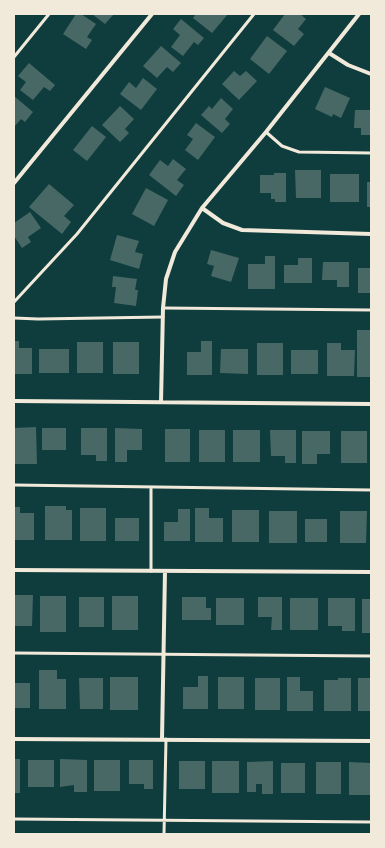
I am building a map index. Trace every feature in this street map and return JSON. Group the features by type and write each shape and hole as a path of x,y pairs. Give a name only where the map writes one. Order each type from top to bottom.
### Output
{"street":[{"path":"14,183 152,14"},
{"path":"161,402 163,308 166,279 175,252 202,208 266,132 360,14"},
{"path":"329,53 348,65 371,74"},
{"path":"202,208 222,223 242,230 371,234"},
{"path":"14,401 371,404"},
{"path":"14,570 371,572"},
{"path":"164,739 165,571"},
{"path":"14,739 371,741"}],"lane":[{"path":"14,57 49,14"},
{"path":"14,302 77,234 254,14"},
{"path":"266,132 282,146 299,152 371,153"},
{"path":"163,308 371,310"},
{"path":"14,318 163,317"},
{"path":"14,485 371,490"},
{"path":"150,571 151,487"},
{"path":"14,653 371,656"},
{"path":"164,739 164,834"},
{"path":"14,819 371,822"}],"building":[{"path":"76,14 81,14 96,24 87,37 92,40 86,49 63,34"},
{"path":"92,14 114,14 105,24"},
{"path":"196,14 228,14 212,33 193,18"},
{"path":"285,14 300,14 306,19 298,29 304,34 294,46 273,30"},
{"path":"181,19 204,38 198,45 194,42 183,56 171,47 180,35 173,29"},
{"path":"267,36 287,51 269,74 250,59"},
{"path":"161,46 181,63 173,72 167,67 157,78 143,66"},
{"path":"29,63 55,85 50,91 44,87 33,100 20,90 26,82 18,76"},
{"path":"234,71 240,76 246,71 257,81 239,100 222,84"},
{"path":"143,78 157,89 141,110 120,94 129,82 136,88"},
{"path":"325,87 350,98 341,118 333,114 332,117 315,109"},
{"path":"14,96 33,112 25,122 21,119 14,127"},
{"path":"221,98 233,109 225,119 230,124 222,133 201,115 209,106 212,109"},
{"path":"120,106 134,119 125,129 129,133 120,142 102,125"},
{"path":"355,110 371,110 371,135 361,135 361,128 354,128"},
{"path":"196,123 215,137 198,160 185,150 193,139 187,135"},
{"path":"92,126 106,137 87,161 73,150"},
{"path":"173,159 186,169 177,180 184,185 176,196 149,175 160,160 168,166"},
{"path":"295,170 321,170 321,198 296,198"},
{"path":"274,173 286,173 286,202 275,202 275,199 271,199 271,193 260,193 260,175 274,175"},
{"path":"330,174 359,174 359,202 330,202"},
{"path":"367,182 371,182 371,207 367,207"},
{"path":"49,184 74,205 64,216 71,222 62,234 29,207"},
{"path":"146,188 168,200 154,226 132,214"},
{"path":"30,212 41,228 28,237 31,242 22,248 14,236 14,223"},
{"path":"117,235 139,241 135,252 143,254 139,269 110,260"},
{"path":"211,250 239,258 231,282 211,276 214,266 207,264"},
{"path":"265,256 275,256 275,289 248,289 248,264 265,264"},
{"path":"298,258 312,258 312,283 284,283 284,265 298,265"},
{"path":"323,262 349,262 349,287 337,287 337,280 322,280"},
{"path":"358,268 371,268 371,293 358,293"},
{"path":"113,276 137,279 135,290 138,290 136,306 114,303 116,287 112,287"},
{"path":"357,330 371,330 371,377 357,377"},
{"path":"14,341 19,341 19,348 32,348 32,374 14,374"},
{"path":"201,341 212,341 212,375 187,375 187,352 201,352"},
{"path":"77,342 103,342 103,373 77,373"},
{"path":"113,342 139,342 139,374 113,374"},
{"path":"257,343 283,343 283,375 257,375"},
{"path":"327,343 341,343 341,350 355,350 354,376 327,376"},
{"path":"39,349 69,349 69,373 39,373"},
{"path":"221,349 248,349 248,374 220,373"},
{"path":"291,350 318,350 318,374 291,374"},
{"path":"36,427 37,464 14,464 14,428"},
{"path":"42,428 66,428 66,450 42,450"},
{"path":"81,428 107,428 107,461 96,461 96,455 81,455"},
{"path":"115,428 142,429 142,450 127,450 127,462 115,462"},
{"path":"165,429 190,429 190,462 165,462"},
{"path":"199,430 225,430 225,462 199,462"},
{"path":"233,430 260,430 260,462 233,462"},
{"path":"270,430 296,430 296,463 285,463 285,456 271,456"},
{"path":"302,431 330,431 330,454 317,454 317,464 302,464"},
{"path":"341,431 367,431 367,463 341,463"},
{"path":"45,506 66,506 66,510 72,510 72,540 45,540"},
{"path":"14,507 20,507 20,513 34,513 34,540 14,540"},
{"path":"80,508 106,508 106,541 80,541"},
{"path":"195,508 209,508 209,518 223,518 223,542 195,542"},
{"path":"178,509 190,509 190,541 164,541 164,522 178,522"},
{"path":"232,510 259,510 259,542 232,542"},
{"path":"269,511 297,511 297,543 269,543"},
{"path":"340,511 367,511 366,543 340,543"},
{"path":"115,518 139,518 139,541 115,541"},
{"path":"305,519 327,519 327,542 305,542"},
{"path":"14,595 33,595 32,626 14,626"},
{"path":"40,596 66,596 66,632 40,632"},
{"path":"112,596 138,596 138,630 112,630"},
{"path":"79,597 104,597 104,627 79,627"},
{"path":"182,597 206,597 206,608 211,608 211,620 182,620"},
{"path":"258,597 282,597 282,630 271,630 272,617 258,617"},
{"path":"216,598 244,598 244,625 216,625"},
{"path":"290,598 318,598 318,630 290,630"},
{"path":"328,598 355,598 355,631 342,631 342,626 328,626"},
{"path":"362,599 371,599 371,633 362,633"},
{"path":"39,670 57,670 57,679 66,679 66,709 39,709"},
{"path":"198,676 208,676 208,709 183,709 183,687 198,687"},
{"path":"110,677 138,677 138,710 110,710"},
{"path":"218,677 244,677 244,709 218,709"},
{"path":"287,677 300,677 300,691 313,691 313,711 287,711"},
{"path":"79,678 103,678 103,709 80,709"},
{"path":"255,678 280,678 280,710 255,710"},
{"path":"338,678 351,678 351,711 324,711 324,680 338,680"},
{"path":"358,678 370,678 371,711 358,711"},
{"path":"14,683 30,683 30,708 14,708"},
{"path":"14,759 20,759 20,793 14,793"},
{"path":"60,759 87,760 87,792 74,792 74,785 60,787"},
{"path":"28,760 54,760 54,787 28,787"},
{"path":"94,760 120,760 120,791 94,791"},
{"path":"129,760 153,760 153,789 144,789 144,784 129,784"},
{"path":"179,761 205,761 205,789 179,789"},
{"path":"212,761 239,761 239,793 212,793"},
{"path":"273,761 273,794 262,794 262,784 256,784 256,792 247,792 247,762"},
{"path":"316,762 341,762 341,794 316,794"},
{"path":"349,762 371,763 371,795 349,795"},
{"path":"281,763 305,763 305,793 281,793"}]}
